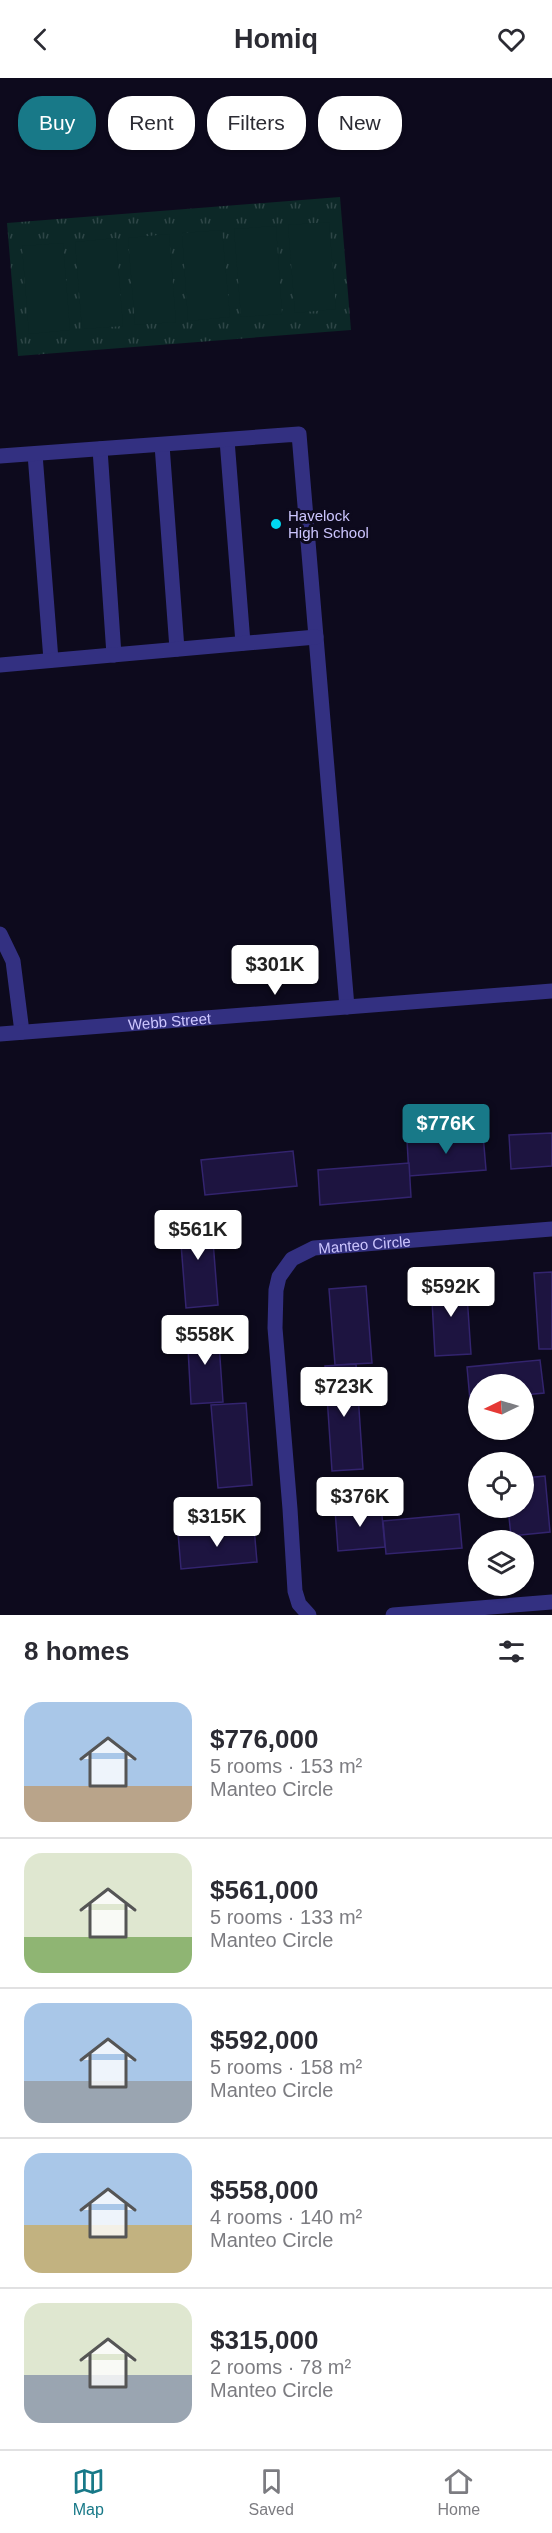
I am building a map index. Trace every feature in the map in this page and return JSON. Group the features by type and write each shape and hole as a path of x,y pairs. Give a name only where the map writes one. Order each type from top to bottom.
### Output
{"street":[{"path":"0,456 299,434 347,1007"},
{"path":"227,440 243,643"},
{"path":"162,444 177,649"},
{"path":"100,449 114,655"},
{"path":"35,454 51,660"},
{"path":"0,664 316,637"},
{"path":"0,934 12,961 22,1032"},
{"name":"Webb Street","path":"0,1034 552,991"},
{"name":"Manteo Circle","path":"309,1615 299,1604 295,1591 289,1486 275,1328 279,1277 292,1259 314,1248 552,1228"},
{"path":"393,1615 552,1602"}],"green space":[{"path":"340,197 351,330 18,356 7,223"},
{"path":"329,222 336,309 295,313 288,225"},
{"path":"276,226 282,314 241,317 234,229"},
{"path":"222,230 230,317 188,321 182,233"},
{"path":"169,234 176,322 135,325 128,238"},
{"path":"116,238 123,326 82,329 75,242"},
{"path":"63,243 70,330 29,334 22,246"}],"building":[{"path":"552,1133 552,1166 511,1169 509,1135"},
{"path":"483,1134 486,1170 409,1176 407,1140"},
{"path":"293,1151 297,1186 205,1195 201,1160"},
{"path":"409,1163 411,1197 320,1205 318,1170"},
{"path":"211,1215 218,1305 186,1308 179,1218"},
{"path":"552,1272 552,1349 539,1349 534,1273"},
{"path":"466,1280 471,1354 435,1356 431,1282"},
{"path":"366,1286 372,1363 335,1365 329,1289"},
{"path":"218,1328 223,1402 191,1404 187,1330"},
{"path":"540,1360 544,1393 534,1394 534,1374 468,1374 468,1378 467,1367"},
{"path":"356,1364 363,1469 332,1471 325,1366"},
{"path":"246,1403 252,1485 218,1488 211,1405"},
{"path":"545,1476 550,1532 534,1534 534,1530 510,1530 509,1518 534,1518 534,1477"},
{"path":"381,1505 385,1547 338,1551 335,1509"},
{"path":"459,1514 462,1548 386,1554 383,1521"},
{"path":"254,1527 257,1562 181,1569 178,1533"}],"place":[{"name":"Havelock High School","path":"276,524"}]}
